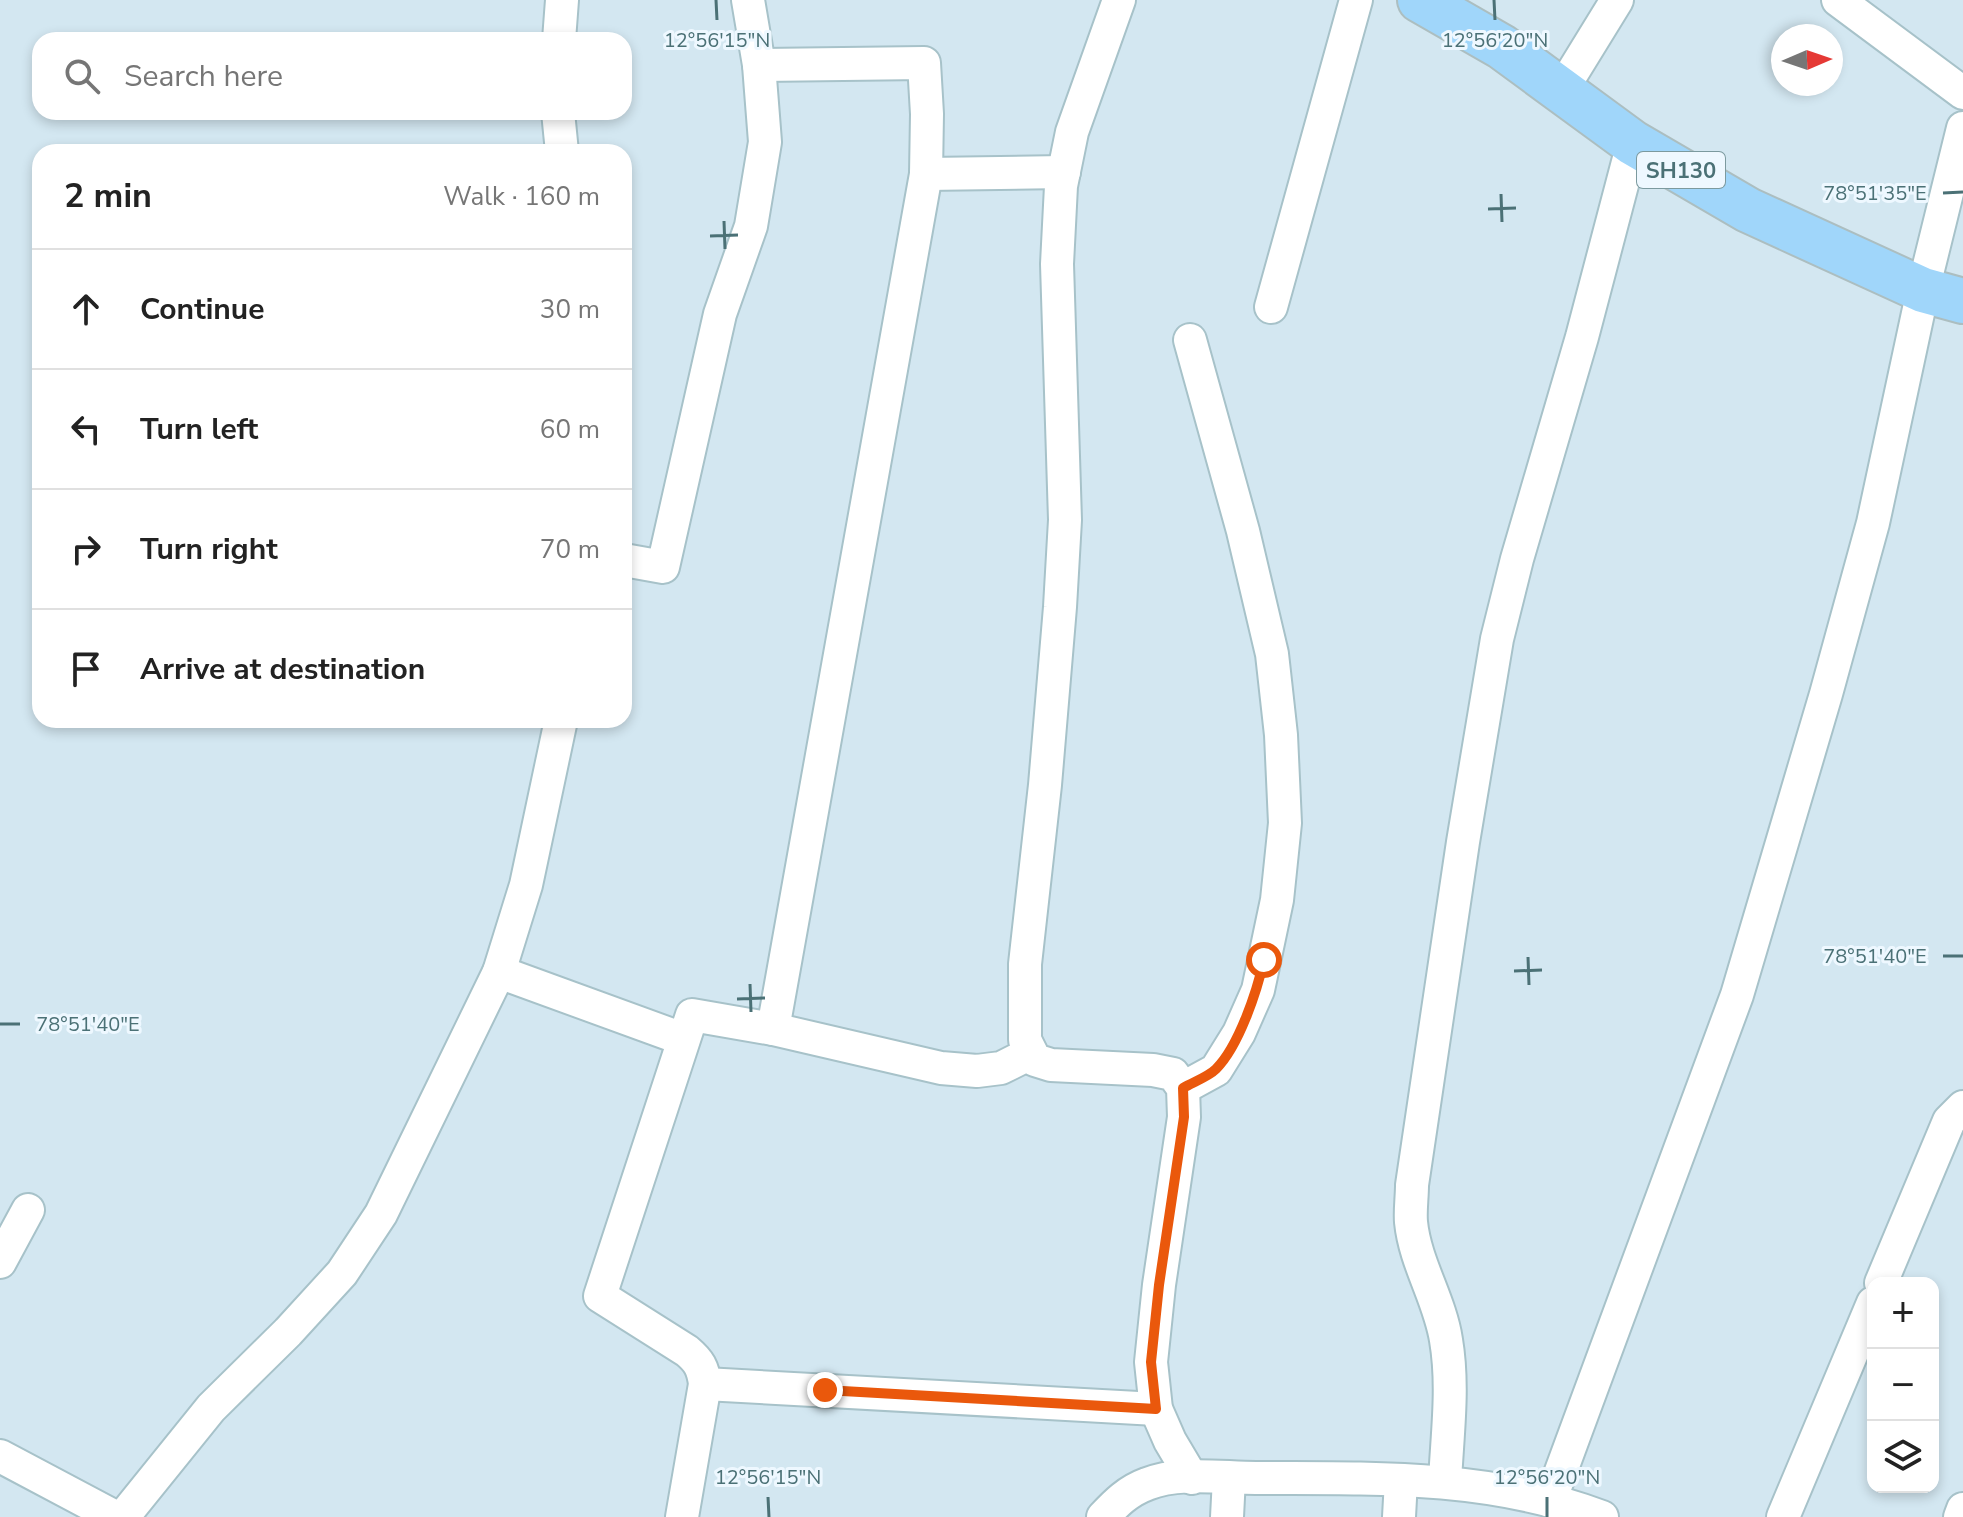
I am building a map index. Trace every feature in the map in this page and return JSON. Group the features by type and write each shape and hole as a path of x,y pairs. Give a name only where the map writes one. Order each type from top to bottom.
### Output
{"main road":[{"name":"SH130","path":"1420,0 1502,47 1633,143 1748,210 1943,296"}],"street":[{"path":"560,32 562,0"},
{"path":"632,561 663,567 720,314 751,226 765,142 759,65 748,0"},
{"path":"1119,0 1072,132 1064,172 1057,264 1065,520 1046,771 1025,964 1025,1040 1035,1060 1051,1065 1153,1070 1173,1074 1183,1088 1184,1117 1151,1362 1156,1409 1192,1478"},
{"path":"1271,307 1356,0"},
{"path":"1561,91 1617,0"},
{"path":"1838,0 1963,93"},
{"path":"759,65 924,63 927,114 926,174 773,1029"},
{"path":"559,120 561,144"},
{"path":"1550,1501 1737,995 1873,523 1943,296 1963,128"},
{"path":"1445,1482 1450,1384 1446,1340 1411,1222 1412,1185 1497,639 1633,143"},
{"path":"926,174 1064,172"},
{"path":"1183,1088 1216,1070 1239,1033 1258,990 1277,900 1285,823 1281,735 1272,654 1243,531 1190,340"},
{"path":"123,1517 211,1408 342,1273 381,1214 499,972 526,885 559,728"},
{"path":"499,972 683,1039"},
{"path":"682,1517 705,1384 703,1370 697,1359 600,1296 692,1015 773,1029 941,1068 977,1071 1001,1068 1031,1053"},
{"path":"1884,1277 1949,1121 1963,1107"},
{"path":"0,1262 28,1210"},
{"path":"1783,1517 1867,1317"},
{"path":"705,1384 1156,1409"},
{"path":"0,1456 115,1517"},
{"path":"1103,1517 1122,1497 1148,1483 1178,1477 1445,1482 1506,1489 1602,1517"},
{"path":"1227,1517 1229,1478"},
{"path":"1399,1517 1401,1480"},
{"path":"1960,1517 1963,1509"}],"shaded area":[{"path":"0,0 1963,0 1963,1517 0,1517"}],"route":[{"path":"825,1390 1156,1409 1151,1362 1184,1117 1183,1088 1216,1070 1239,1033 1258,990 1264,960"}]}
